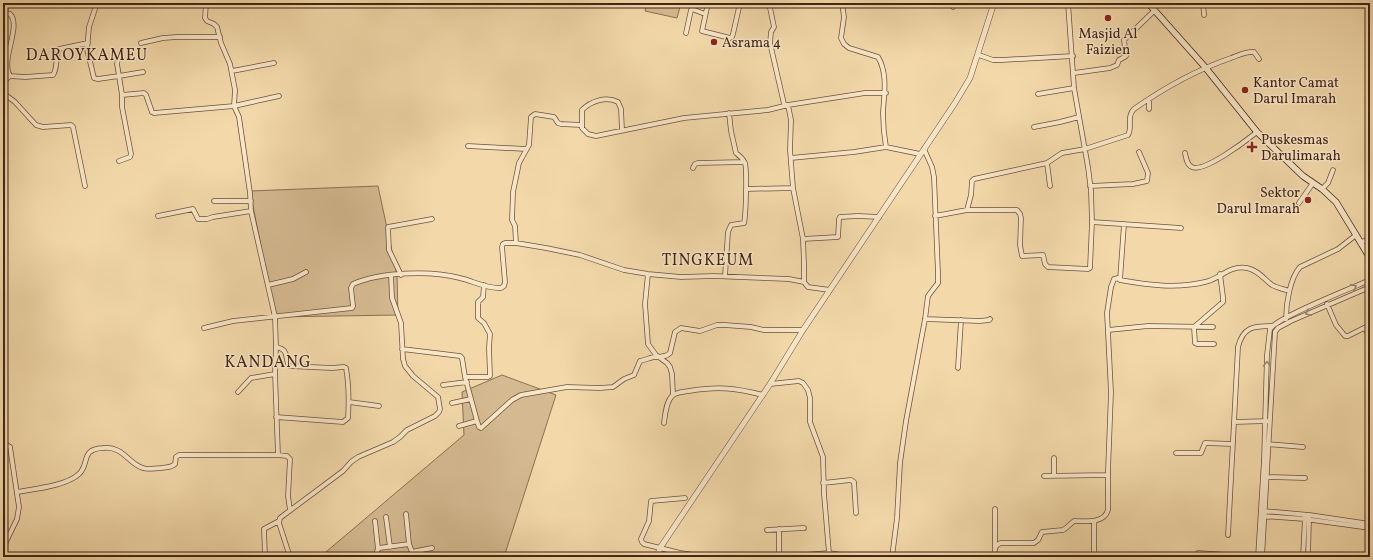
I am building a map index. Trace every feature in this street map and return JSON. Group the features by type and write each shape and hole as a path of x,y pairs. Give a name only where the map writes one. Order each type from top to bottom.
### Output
{"main road":[{"path":"1148,3 1204,67 1257,132 1303,176 1322,189 1336,202 1370,258"}],"street":[{"path":"97,3 89,27 88,43 94,78 98,79 142,72"},
{"path":"206,3 205,18 217,27 232,71 235,90 234,106 240,117 252,211 275,317 275,374 278,455"},
{"path":"708,3 702,31 732,37 740,4 727,3"},
{"path":"769,3 774,26 771,32 770,42 784,104 788,105 791,120 793,188 803,239 804,282"},
{"path":"842,3 844,17 841,38 844,44 849,48 878,57 882,64 886,93 883,124 886,147"},
{"path":"657,557 660,548 763,395 803,330 920,154 940,127 970,78 994,3"},
{"path":"935,216 967,210 1018,210 1021,218 1020,245 1023,256 1043,255 1045,264 1048,266 1090,268 1092,222 1090,186 1074,88 1073,56 1068,3"},
{"path":"1204,3 1204,15"},
{"path":"686,33 692,9 705,14"},
{"path":"1074,74 1110,68 1117,65 1119,60 1126,56 1124,40 1154,11"},
{"path":"3,12 10,14 13,18 11,41 7,57 7,71 10,76"},
{"path":"141,43 170,38 220,37"},
{"path":"3,82 10,76 25,77 53,75 56,69 57,54 59,49 88,43"},
{"path":"967,210 971,195 972,181 974,179 1047,163 1062,153 1085,149 1128,135 1130,132 1129,120 1131,112 1148,99 1187,76 1204,67 1245,52 1254,52 1259,59"},
{"path":"978,55 993,60 1073,56"},
{"path":"118,58 117,64 122,95 122,107 132,154 130,157 119,161"},
{"path":"232,71 274,63"},
{"path":"1038,94 1074,88"},
{"path":"3,92 15,102 36,125 43,127 71,125 73,127 85,186"},
{"path":"122,95 144,93 152,112 155,114 234,106 279,96"},
{"path":"622,130 621,109 618,102 612,99 600,99 582,110 583,129 588,134 596,136 690,117 768,110 788,105 865,93 886,93"},
{"path":"1148,99 1149,109"},
{"path":"725,276 728,232 731,225 744,223 746,189 744,162 736,153 729,113"},
{"path":"516,243 515,226 512,220 513,192 519,163 529,145 531,117 534,114 554,117 561,124 582,125"},
{"path":"1034,127 1079,117"},
{"path":"1185,153 1190,166 1193,168 1198,168 1213,162 1257,132"},
{"path":"468,146 526,149"},
{"path":"791,158 854,152 886,147 920,154"},
{"path":"892,557 897,518 900,464 906,421 928,296 938,283 934,177 932,167 924,149"},
{"path":"1090,186 1133,184 1147,181 1148,173 1140,152"},
{"path":"693,168 698,162 744,162"},
{"path":"1047,163 1050,186"},
{"path":"1322,189 1328,183 1333,170"},
{"path":"1298,203 1313,183"},
{"path":"746,189 793,188"},
{"path":"214,201 251,201"},
{"path":"158,216 193,209 198,219 207,219 252,211"},
{"path":"803,239 838,237 840,217 879,217"},
{"path":"401,275 389,250 388,227 432,219"},
{"path":"1092,222 1181,228"},
{"path":"1120,280 1124,224"},
{"path":"1286,323 1289,291 1296,271 1300,267 1338,249 1356,235"},
{"path":"1360,242 1370,240"},
{"path":"204,328 233,321 352,308 351,288 353,284 366,279 391,275 441,275 460,278 484,286 499,288 504,286 502,245 505,243 516,243 580,255 624,270 648,274 681,277 725,276 789,278 804,282 808,287 830,290"},
{"path":"995,548 997,545 1002,543 1034,543 1038,540 1042,532 1063,530 1074,521 1094,521 1106,515 1108,510 1111,392 1107,313 1111,287 1114,279 1118,278 1120,280 1143,284 1176,286 1205,282 1233,269 1247,268 1254,270 1273,285 1289,291"},
{"path":"268,285 293,278 306,272"},
{"path":"648,274 645,304 648,344 658,357 670,367 672,374 673,395 668,404 664,423"},
{"path":"1194,327 1223,302 1220,274"},
{"path":"265,557 264,529 278,521 290,510 343,471 358,457 388,445 407,430 431,419 440,412 438,397 408,371 405,366 402,349 401,323 392,298 391,275"},
{"path":"1228,535 1237,358 1240,340 1243,334 1250,328 1256,326 1272,326 1286,317 1370,280"},
{"path":"465,377 490,376 490,334 484,323 478,318 478,302 483,297 484,286"},
{"path":"1262,557 1268,421 1275,332 1286,323 1370,287"},
{"path":"1328,304 1336,325 1345,336 1348,336 1370,324"},
{"path":"925,319 980,321 990,319"},
{"path":"958,368 961,320"},
{"path":"402,349 460,356 464,360 465,377 477,421 479,427 482,428 512,400 521,395 567,387 600,388 613,386 634,375 640,361 654,357 666,356 670,353 675,332 681,328 700,330 716,325 725,325 751,327 764,330 803,330"},
{"path":"1108,330 1148,326 1213,327"},
{"path":"1258,557 1267,477 1267,355 1270,329 1272,326"},
{"path":"1194,327 1195,343 1214,344"},
{"path":"1364,328 1370,335"},
{"path":"276,347 282,348 285,352 289,366 346,368 349,402 348,418 343,422 276,417"},
{"path":"238,392 251,378 275,374"},
{"path":"770,384 799,381 803,383 808,390 810,398 810,422 823,457 823,483 829,553"},
{"path":"443,385 467,382"},
{"path":"673,395 706,388 743,390 763,395"},
{"path":"452,403 471,399"},
{"path":"349,402 379,406"},
{"path":"459,426 477,421"},
{"path":"1234,422 1268,421"},
{"path":"3,443 10,447 19,513 3,548"},
{"path":"1176,453 1201,453 1205,443 1233,444"},
{"path":"1268,444 1303,446"},
{"path":"17,492 63,482 74,477 84,469 87,454 97,448 115,450 128,457 141,468 148,469 172,467 175,464 176,457 179,455 278,455 287,456 290,459 288,496 290,510"},
{"path":"1054,458 1054,476"},
{"path":"1044,476 1108,475"},
{"path":"1267,477 1305,478"},
{"path":"823,483 851,480 854,482 856,513"},
{"path":"685,498 652,501 648,521 641,541 644,544 660,548 708,557"},
{"path":"994,557 995,509"},
{"path":"1263,513 1370,524"},
{"path":"406,514 409,544 412,552 432,548"},
{"path":"1303,557 1307,517"},
{"path":"1307,517 1308,557"},
{"path":"386,518 390,547"},
{"path":"278,521 290,557"},
{"path":"375,521 378,557"},
{"path":"1094,521 1094,557"},
{"path":"1360,524 1370,528"},
{"path":"767,530 804,528"},
{"path":"779,529 780,557 829,553 853,557"},
{"path":"378,549 409,544"},
{"path":"1197,557 1198,553 1255,557"}],"shaded area":[{"path":"647,3 681,3 677,18 645,11"},
{"path":"378,186 397,275 398,315 275,317 250,191"},
{"path":"502,375 556,395 504,557 320,557 464,435 462,392"}],"place":[{"name":"Masjid Al Faizien","path":"1108,18"},
{"name":"Asrama 4","path":"714,42"},
{"name":"Kantor Camat Darul Imarah","path":"1245,90"},
{"name":"Puskesmas Darulimarah","path":"1252,147"},
{"name":"Sektor Darul Imarah","path":"1308,200"}],"district":[{"name":"DAROYKAMEU","path":"87,54"},
{"name":"TINGKEUM","path":"708,259"},
{"name":"KANDANG","path":"268,361"}]}
